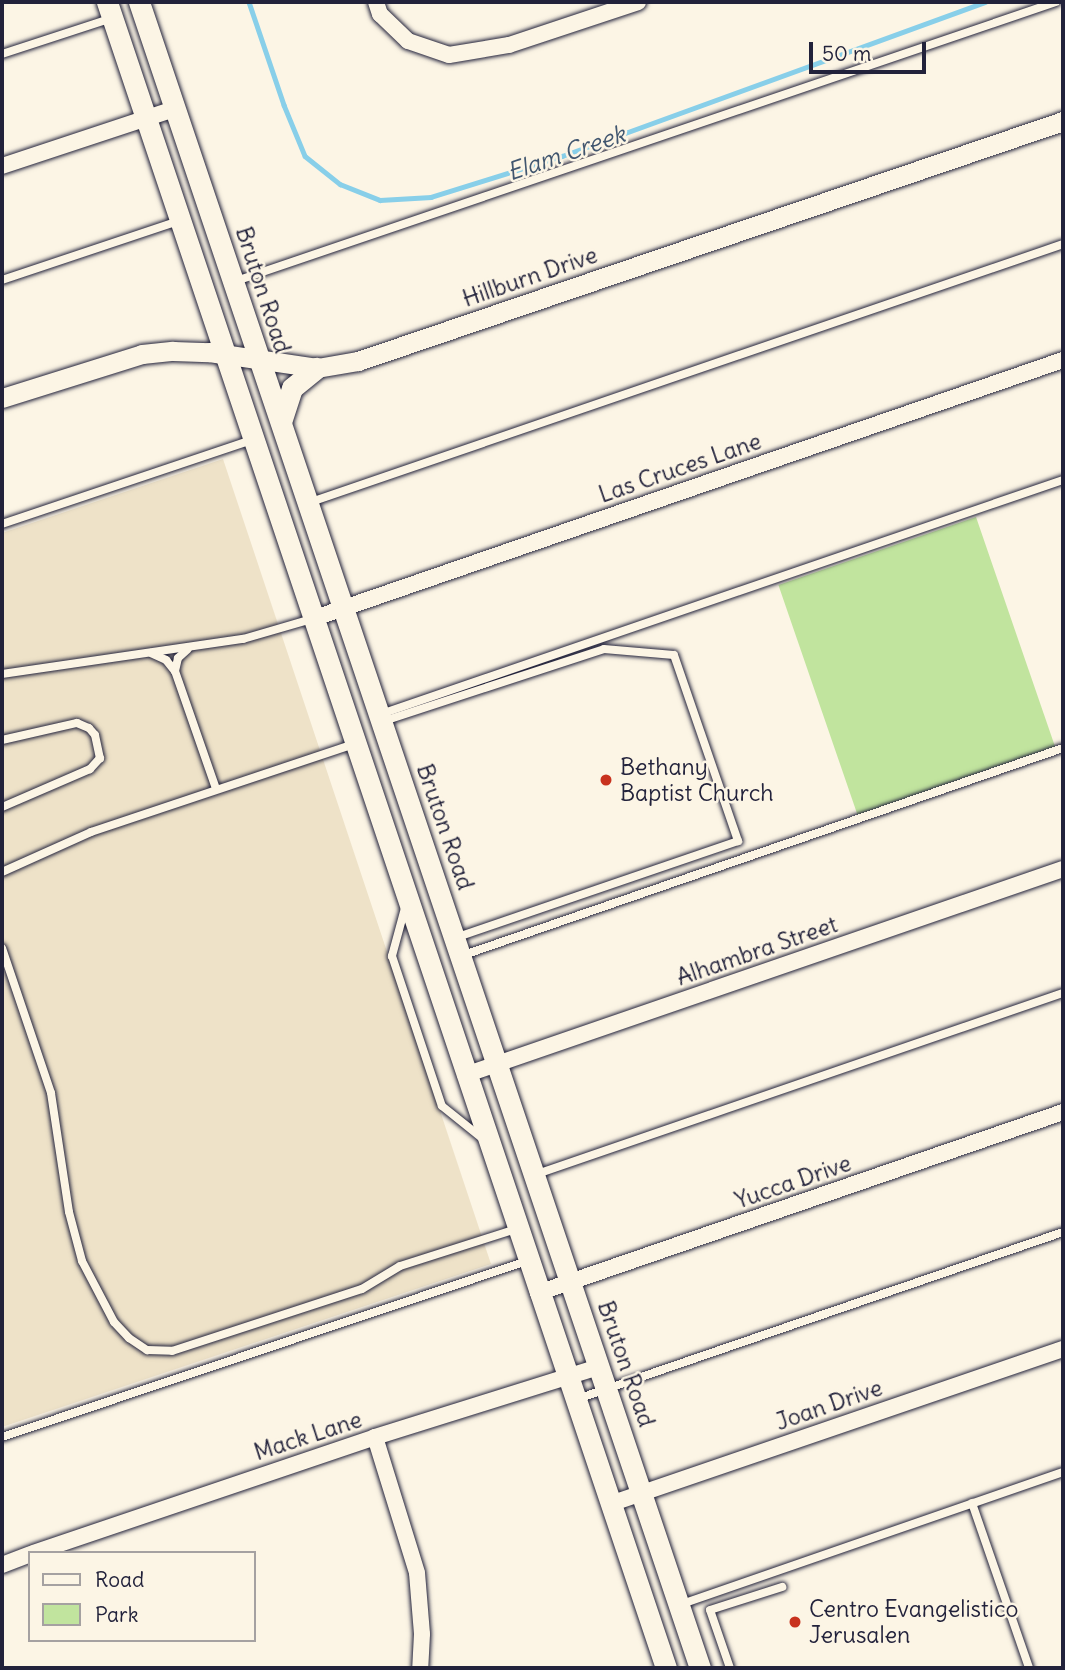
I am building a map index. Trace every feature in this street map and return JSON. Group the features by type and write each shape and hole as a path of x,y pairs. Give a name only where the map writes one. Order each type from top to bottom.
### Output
{"main road":[{"name":"Bruton Road","path":"139,2 700,1668"},
{"path":"110,10 537,1293 666,1668"},
{"path":"281,422 292,388 317,368"},
{"path":"422,947 457,947"}],"street":[{"path":"376,2 380,14 408,41 449,55 509,45 613,6 638,2"},
{"path":"2,166 174,109"},
{"name":"Hillburn Drive","path":"2,398 142,354 173,351 225,355 317,368 358,361 1063,121"},
{"name":"Las Cruces Lane","path":"312,619 1063,360"},
{"name":"Alhambra Street","path":"465,1075 1063,869"},
{"name":"Yucca Drive","path":"537,1293 1063,1112"},
{"name":"Joan Drive","path":"610,1504 1063,1349"},
{"name":"Mack Lane","path":"37,1551 375,1437 599,1367"},
{"path":"375,1437 417,1573 422,1634 420,1668"},
{"name":"Mack Lane","path":"2,1564 28,1554"}],"lane":[{"path":"233,282 1056,2"},
{"path":"2,54 110,10"},
{"path":"2,280 180,221"},
{"path":"308,503 1063,244"},
{"path":"2,524 253,439"},
{"path":"381,718 1063,480"},
{"path":"2,674 243,639 312,619"},
{"path":"175,671 178,658 189,648"},
{"path":"381,718 604,649 674,655 738,841 457,947"},
{"path":"151,653 166,660 175,671 216,789"},
{"path":"2,740 77,723 89,728 95,735 100,758 90,769 2,807"},
{"path":"2,872 91,832 354,744"},
{"path":"457,947 1063,748"},
{"path":"407,902 392,956 442,1106 487,1142"},
{"path":"2,948 51,1093 69,1212 82,1261 114,1322 129,1338 147,1350 172,1351 362,1289 400,1266 516,1229"},
{"path":"534,1175 1063,993"},
{"path":"574,1400 1063,1232"},
{"path":"2,1437 527,1261"},
{"path":"679,1605 1063,1472"},
{"path":"972,1503 1029,1668"},
{"path":"730,1668 710,1610 782,1587"}],"shaded area":[{"path":"223,459 491,1264 2,1427 2,533"}],"green space":[{"path":"976,517 1055,748 858,816 778,585"}],"waterway":[{"name":"Elam Creek","path":"249,2 284,105 305,156 340,184 380,200 431,197 562,156 985,2"}],"place":[{"name":"Bethany Baptist Church","path":"606,780"},
{"name":"Centro Evangelistico Jerusalen","path":"795,1622"}]}
